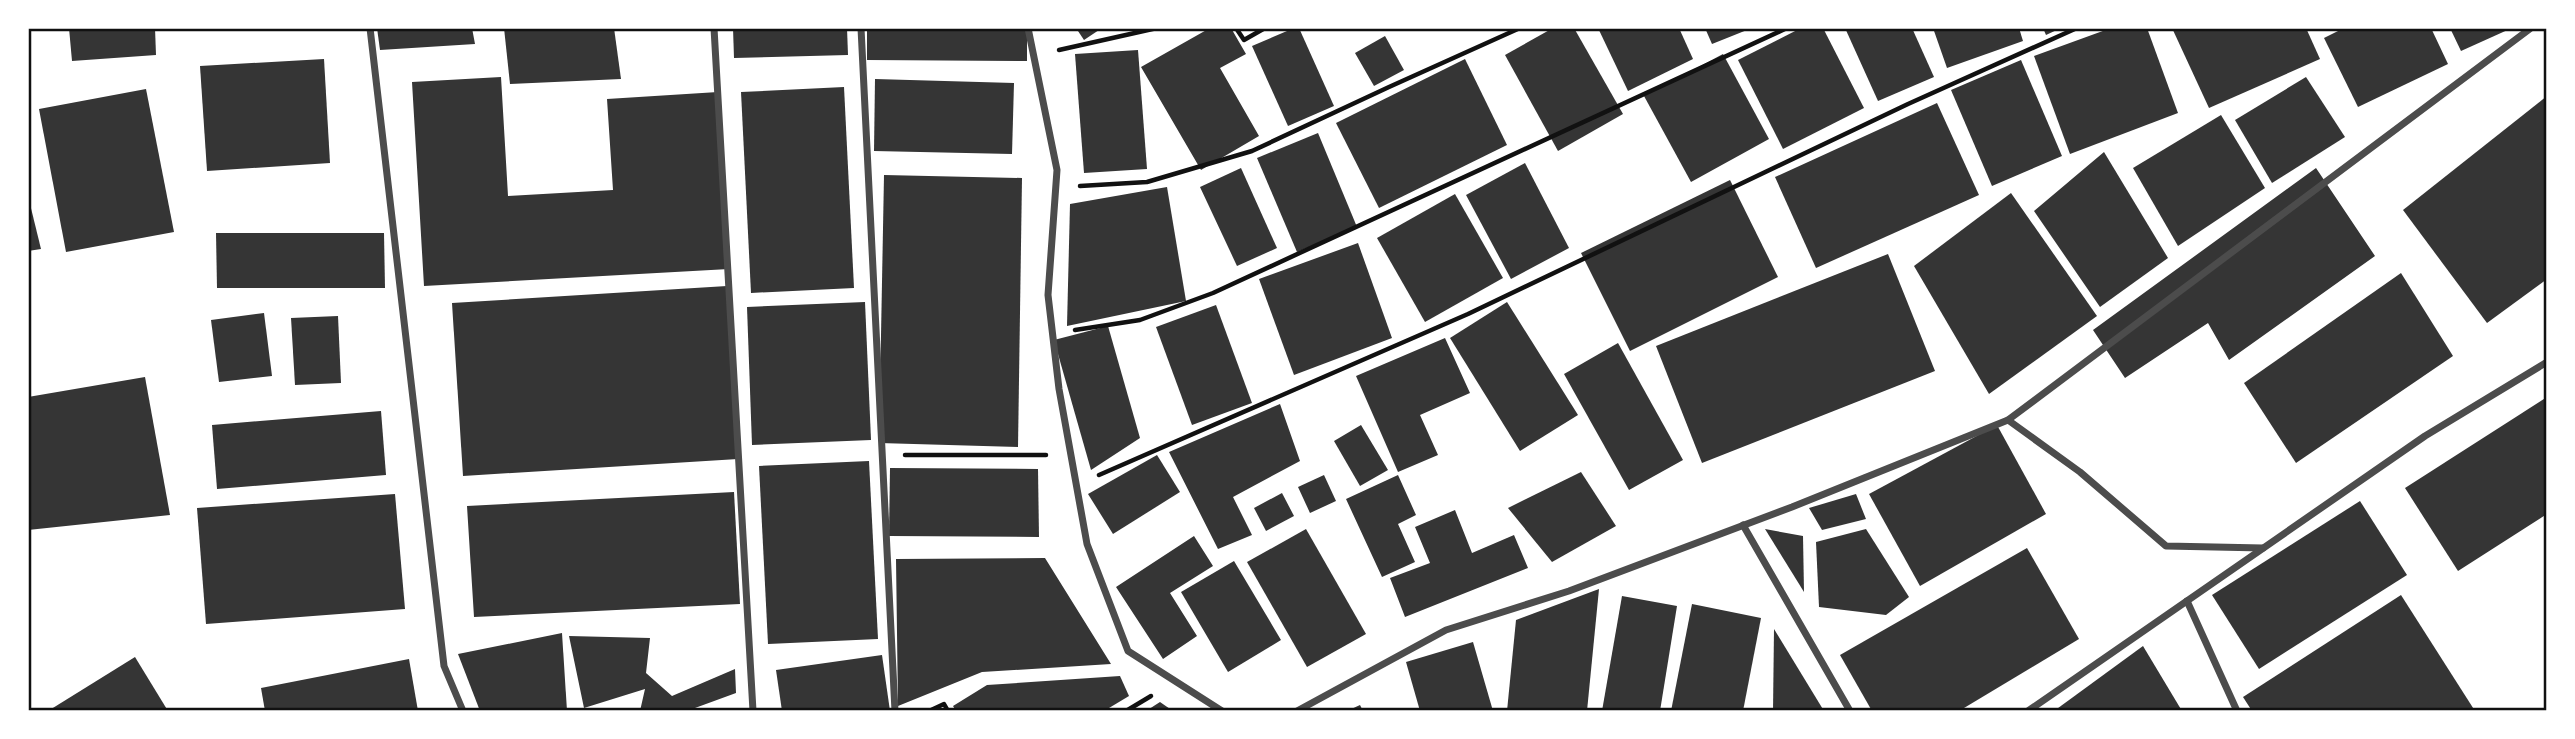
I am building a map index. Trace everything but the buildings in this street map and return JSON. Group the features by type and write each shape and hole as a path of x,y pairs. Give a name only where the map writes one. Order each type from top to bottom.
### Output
{"street":[{"path":"370,28 444,666 463,711"},
{"path":"714,28 753,711"},
{"path":"860,28 895,711"},
{"path":"1028,28 1057,170 1048,295 1059,389 1087,544 1128,651 1222,711"},
{"path":"1297,711 1446,630 1569,591 1743,526 2008,420 2531,28"},
{"path":"2028,711 2424,436 2547,362"},
{"path":"2008,420 2080,471 2166,546 2263,548"},
{"path":"1743,526 1850,711"},
{"path":"2188,601 2237,711"}],"path":[{"path":"1033,54 1106,41 1157,28"},
{"path":"1236,28 1244,40 1265,28"},
{"path":"1055,187 1147,182 1252,151 1520,28"},
{"path":"1052,333 1140,320 1213,293 1787,28"},
{"path":"1076,485 1468,314 1908,104 2077,28"},
{"path":"883,455 1071,454"},
{"path":"929,711 944,704 948,711"}]}
